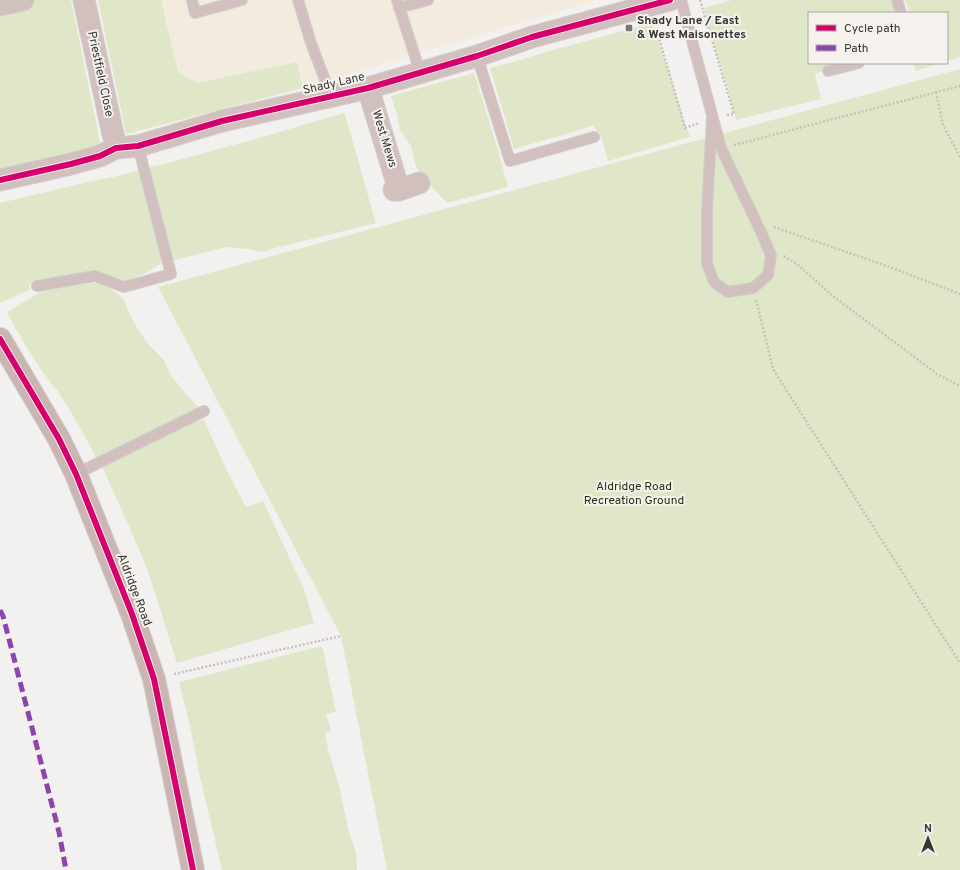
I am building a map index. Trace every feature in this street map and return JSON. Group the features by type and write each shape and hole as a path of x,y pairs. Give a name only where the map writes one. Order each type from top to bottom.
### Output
{"street":[{"path":"0,5 22,0"},
{"name":"Priestfield Close","path":"84,0 116,148"},
{"name":"Shady Lane","path":"0,180 71,164 100,156 116,148 138,146 222,121 368,88 477,56 532,37 670,0"},
{"name":"West Mews","path":"368,88 396,190 419,184"},
{"name":"Aldridge Road","path":"0,339 59,439 76,474 132,614 154,679 192,870"}],"lane":[{"path":"192,0 195,12 242,0"},
{"path":"298,0 311,44 331,96"},
{"path":"420,72 398,4 428,0"},
{"path":"681,0 721,148 756,220 771,255 768,275 753,288 728,292 714,282 706,263 712,117"},
{"path":"897,0 901,12"},
{"path":"477,56 510,161 594,137"},
{"path":"828,71 855,64"},
{"path":"37,286 95,276 124,287 171,274 138,146"},
{"path":"76,474 204,411"}],"path":[{"path":"650,6 685,128 712,117 734,114 700,0"},
{"path":"721,148 738,145 960,86"},
{"path":"936,92 942,125 960,157"},
{"path":"756,220 879,263 960,294"},
{"path":"767,246 797,264 834,297 937,374 960,386"},
{"path":"753,288 773,369 960,663"},
{"path":"154,679 341,636"}],"shaded area":[{"path":"161,0 597,0 303,88 297,62 197,83 178,72"}],"green space":[{"path":"0,0 71,0 101,147 0,170"},
{"path":"98,0 161,0 178,72 197,83 297,62 303,88 126,134"},
{"path":"732,0 893,0 897,12 808,12 808,64 834,64 823,67 824,71 815,74 821,99 736,120 704,8"},
{"path":"905,0 960,0 960,57 948,61 948,12 910,12"},
{"path":"652,23 690,137 608,161 602,139 593,125 514,149 490,68"},
{"path":"913,64 937,64 916,71"},
{"name":"Aldridge Road Recreation Ground","path":"960,69 960,870 387,870 341,636 158,287"},
{"path":"474,73 508,187 447,203 421,176 415,163 411,146 400,130 391,96"},
{"path":"344,113 376,223 262,252 226,247 171,261 149,167 262,137"},
{"path":"141,170 163,262 149,271 122,282 95,271 44,280 29,284 30,290 0,303 0,203"},
{"path":"101,282 123,298 138,330 149,345 163,359 172,377 199,408 191,414 97,460 85,436 60,394 32,357 7,312 44,290"},
{"path":"204,420 227,471 246,507 263,501 304,589 314,623 177,663 145,564 102,466 190,422"},
{"path":"322,646 336,712 326,714 331,731 325,732 328,749 339,785 349,832 356,852 357,870 222,870 179,682"}],"marked path":[{"path":"0,610 3,616 59,832 66,870"}],"cycle path":[{"path":"0,180 71,164 100,156 116,148 138,146 222,121 368,88 477,56 532,37 670,0"},
{"path":"0,339 59,439 76,474 132,614 154,679 193,870"}],"place":[{"name":"Shady Lane / East & West Maisonettes","path":"629,28"}]}
